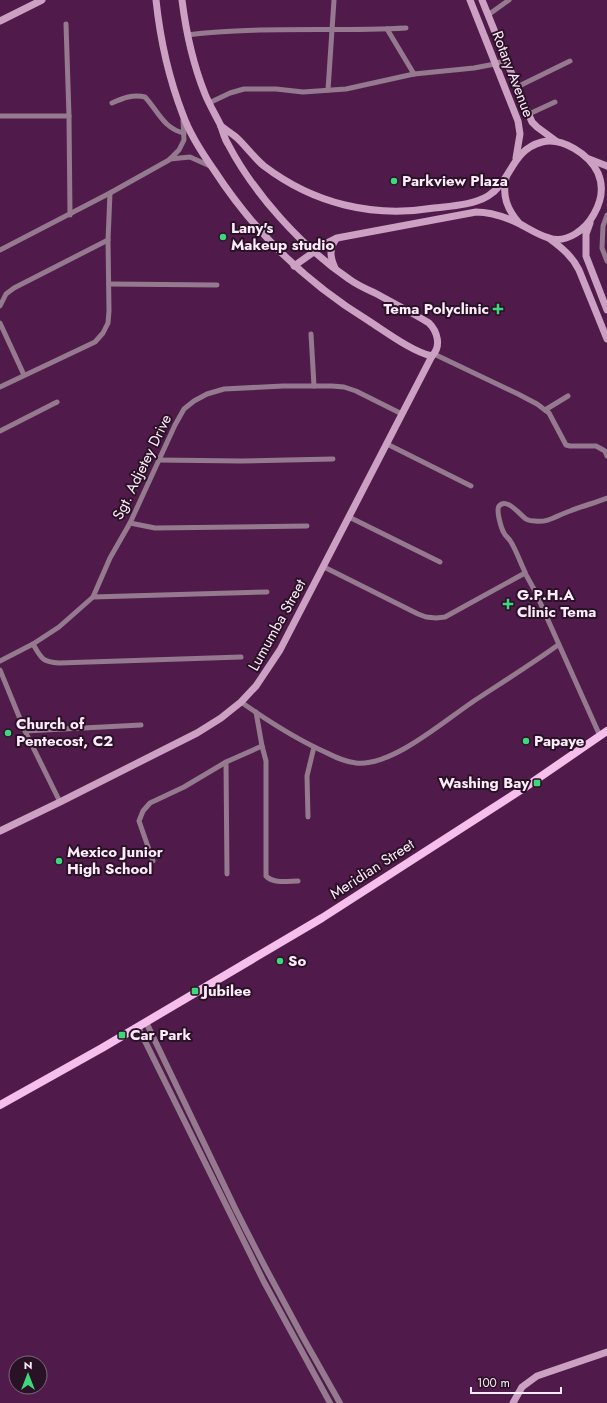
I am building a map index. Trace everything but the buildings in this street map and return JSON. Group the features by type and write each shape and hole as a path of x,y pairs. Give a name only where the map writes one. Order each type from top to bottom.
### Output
{"main road":[{"path":"0,21 42,0"},
{"path":"156,0 158,18 168,64 183,116 192,136 242,210 276,248 314,283 346,307 410,346 425,354 433,355 438,339 429,323 349,279 315,253 292,230 240,165 227,143 199,78 187,35 182,0"},
{"name":"Rotary Avenue","path":"470,0 514,108 520,127 516,159"},
{"name":"Rotary Avenue","path":"482,0 532,122 556,141"},
{"path":"220,125 236,138 262,164 293,185 326,200 360,209 374,211 406,211 462,204 489,196 507,177"},
{"path":"519,224 507,205 504,187 516,159 525,150 533,145 543,142 556,141 566,145 589,159 607,166"},
{"path":"589,159 596,168 600,178 602,191 600,204"},
{"path":"550,239 566,238 582,230 590,221 607,195"},
{"path":"294,266 315,253 325,244 337,238 476,212 485,212 519,224 550,239 564,249 576,265 607,339"},
{"path":"590,221 586,234 586,256 607,310"},
{"path":"335,268 330,251 337,238"},
{"name":"Lumumba Street","path":"0,831 197,733 221,718 242,702 267,672 280,650 433,355"},
{"name":"Meridian Street","path":"0,1105 142,1024 322,918 524,788 607,731"},
{"path":"513,1402 522,1387 537,1376 607,1352"}],"street":[{"path":"328,90 334,0"},
{"path":"488,15 509,0"},
{"path":"66,24 70,215"},
{"path":"187,35 255,30 406,28"},
{"path":"387,29 414,74"},
{"path":"209,103 230,93 244,89 276,89 303,92 346,88 414,74 474,68 496,64 507,59"},
{"path":"517,87 570,61"},
{"path":"112,103 125,97 145,97 168,126 178,132 184,133"},
{"path":"529,114 555,102"},
{"path":"0,116 69,116"},
{"path":"0,250 70,215 169,160 181,147 184,140 183,116"},
{"path":"169,160 190,157 212,167"},
{"path":"0,387 95,342 103,333 108,323 109,311 108,240 110,193"},
{"path":"607,215 603,226 602,242 602,248 607,261"},
{"path":"0,306 6,294 14,288 108,240"},
{"path":"109,284 217,285"},
{"path":"0,323 24,375"},
{"path":"311,334 314,386"},
{"path":"433,355 518,394 545,410 554,421 566,445 596,446 605,451 607,456"},
{"name":"Sgt. Adjetey Drive","path":"0,661 34,644 59,627 93,597 110,558 130,524 175,425 184,409 194,401 207,394 224,389 314,386 344,387 356,391 402,414"},
{"path":"545,410 568,396"},
{"path":"0,431 57,402"},
{"path":"387,444 471,486"},
{"path":"158,460 241,461 333,459"},
{"path":"600,736 558,645 533,585 525,572 511,540 504,534 498,507 501,504 512,505 528,520 538,521 547,520 607,498"},
{"path":"349,517 440,562"},
{"path":"130,524 155,528 307,526"},
{"path":"324,567 418,614 436,618 445,617 462,609 525,572"},
{"path":"93,597 267,592"},
{"path":"34,644 41,658 49,662 58,663 241,657"},
{"path":"242,702 314,747 343,760 355,763 367,763 380,760 406,748 479,697 524,669 558,645"},
{"path":"0,670 25,731 60,802"},
{"path":"256,712 266,760 266,876 274,881 298,882"},
{"path":"25,731 141,725"},
{"path":"153,861 139,821 143,811 150,803 184,787 226,762 262,746"},
{"path":"308,817 307,776 314,747"},
{"path":"226,762 227,874"},
{"path":"142,1024 264,1282 330,1403"},
{"path":"142,1024 290,1316 340,1403"}],"place":[{"name":"Parkview Plaza","path":"394,181"},
{"name":"Lany's Makeup studio","path":"223,237"},
{"name":"Tema Polyclinic","path":"498,309"},
{"name":"G.P.H.A Clinic Tema","path":"508,604"},
{"name":"Church of Pentecost, C2","path":"8,733"},
{"name":"Papaye","path":"526,741"},
{"name":"Washing Bay","path":"537,783"},
{"name":"Mexico Junior High School","path":"59,861"},
{"name":"So","path":"280,961"},
{"name":"Jubilee","path":"195,991"},
{"name":"Car Park","path":"122,1035"}]}
